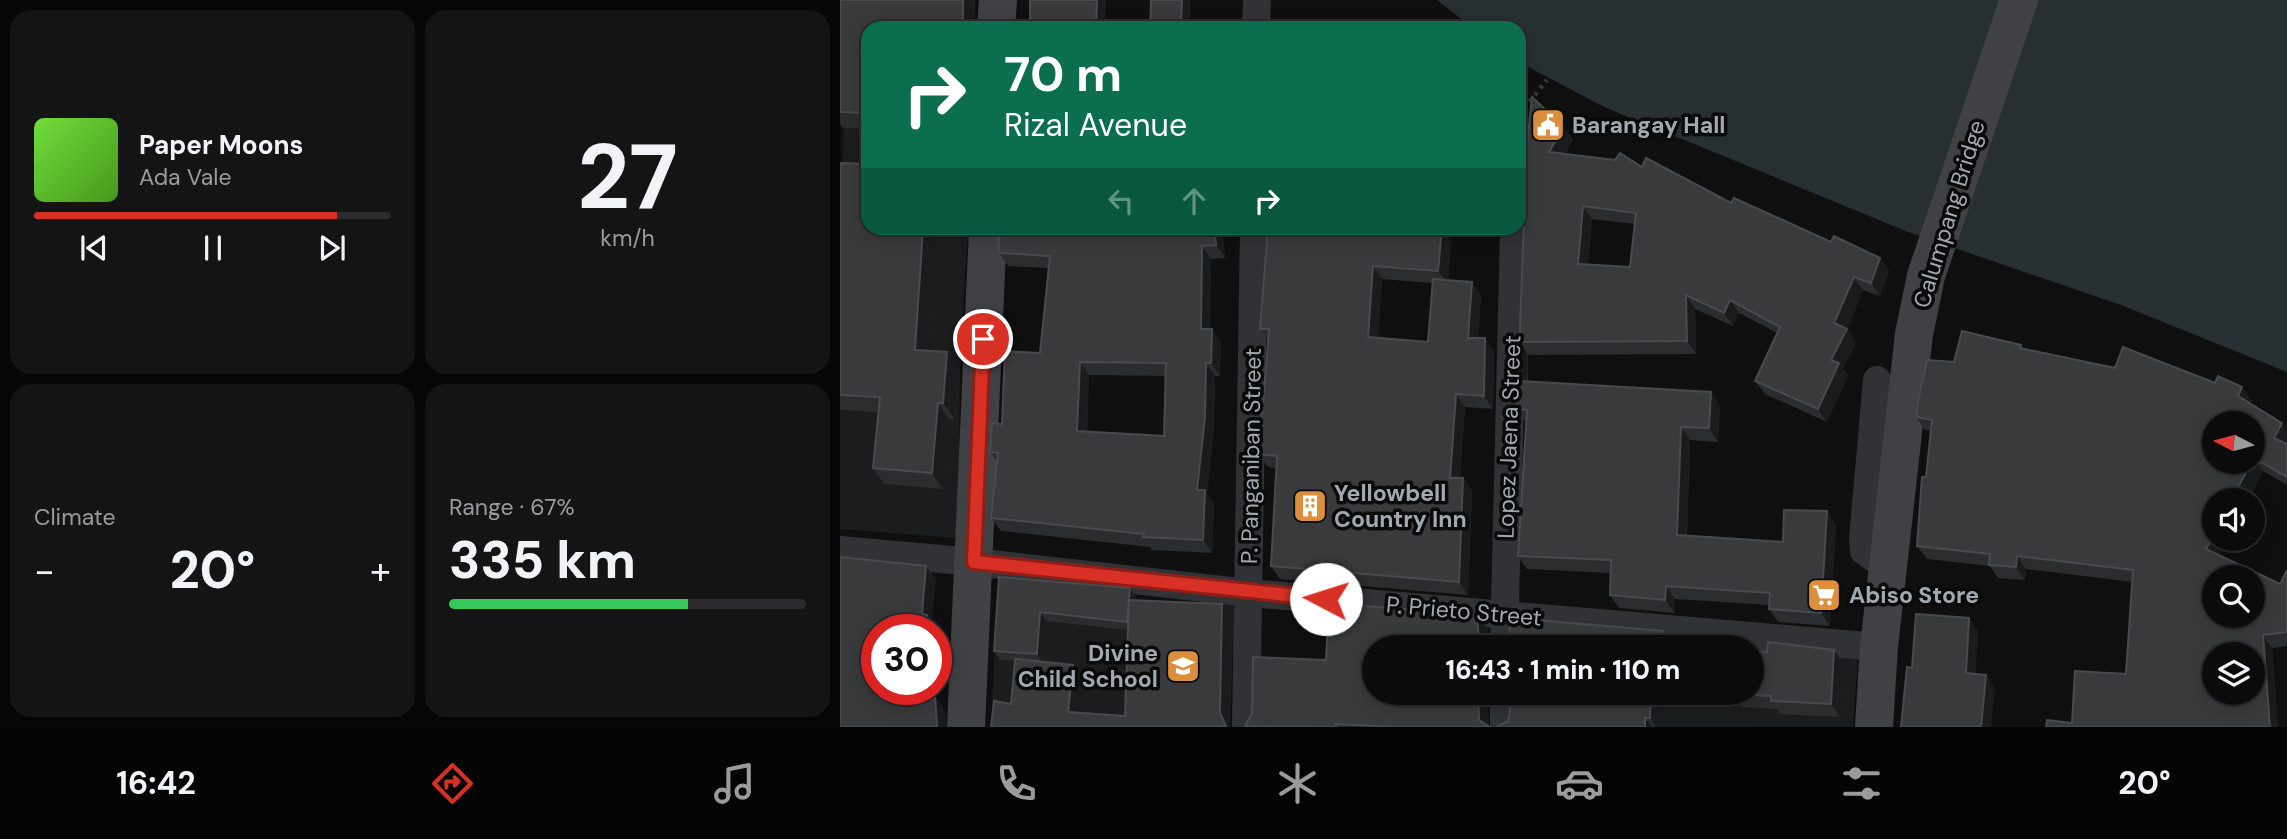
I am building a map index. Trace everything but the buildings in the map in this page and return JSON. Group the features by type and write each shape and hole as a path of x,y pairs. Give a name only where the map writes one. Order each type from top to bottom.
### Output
{"main road":[{"path":"996,21 998,0"},
{"name":"Calumpang Bridge","path":"1874,727 1879,647 1907,385 1926,276 2019,0"},
{"path":"966,727 988,235"}],"street":[{"path":"1256,21 1257,0"},
{"name":"P. Panganiban Street","path":"1246,727 1254,235"},
{"name":"Lopez Jaena Street","path":"1504,635 1514,235"},
{"path":"1877,380 1863,539 1864,551 1888,568"},
{"name":"P. Prieto Street","path":"840,550 1249,593 1879,647"},
{"path":"1504,705 1504,727"}],"path":[{"path":"1526,106 1547,80"}],"shaded area":[{"path":"847,0 863,21 861,235 968,235 960,362 958,538 840,529 840,258"},
{"path":"1437,0 2287,0 2287,372 2121,305 1908,232 1604,107 1526,66 1526,21 1464,21"},
{"path":"998,583 1137,599 1234,605 1230,727 991,727"},
{"path":"1764,651 1858,659 1853,727 1519,727 1518,705 1764,705"}],"place":[{"name":"Barangay Hall","path":"1548,125"},
{"name":"Yellowbell Country Inn","path":"1310,506"},
{"name":"Abiso Store","path":"1824,595"},
{"name":"Divine Child School","path":"1183,666"}],"route":[{"path":"983,339 974,562 1326,599"}]}
